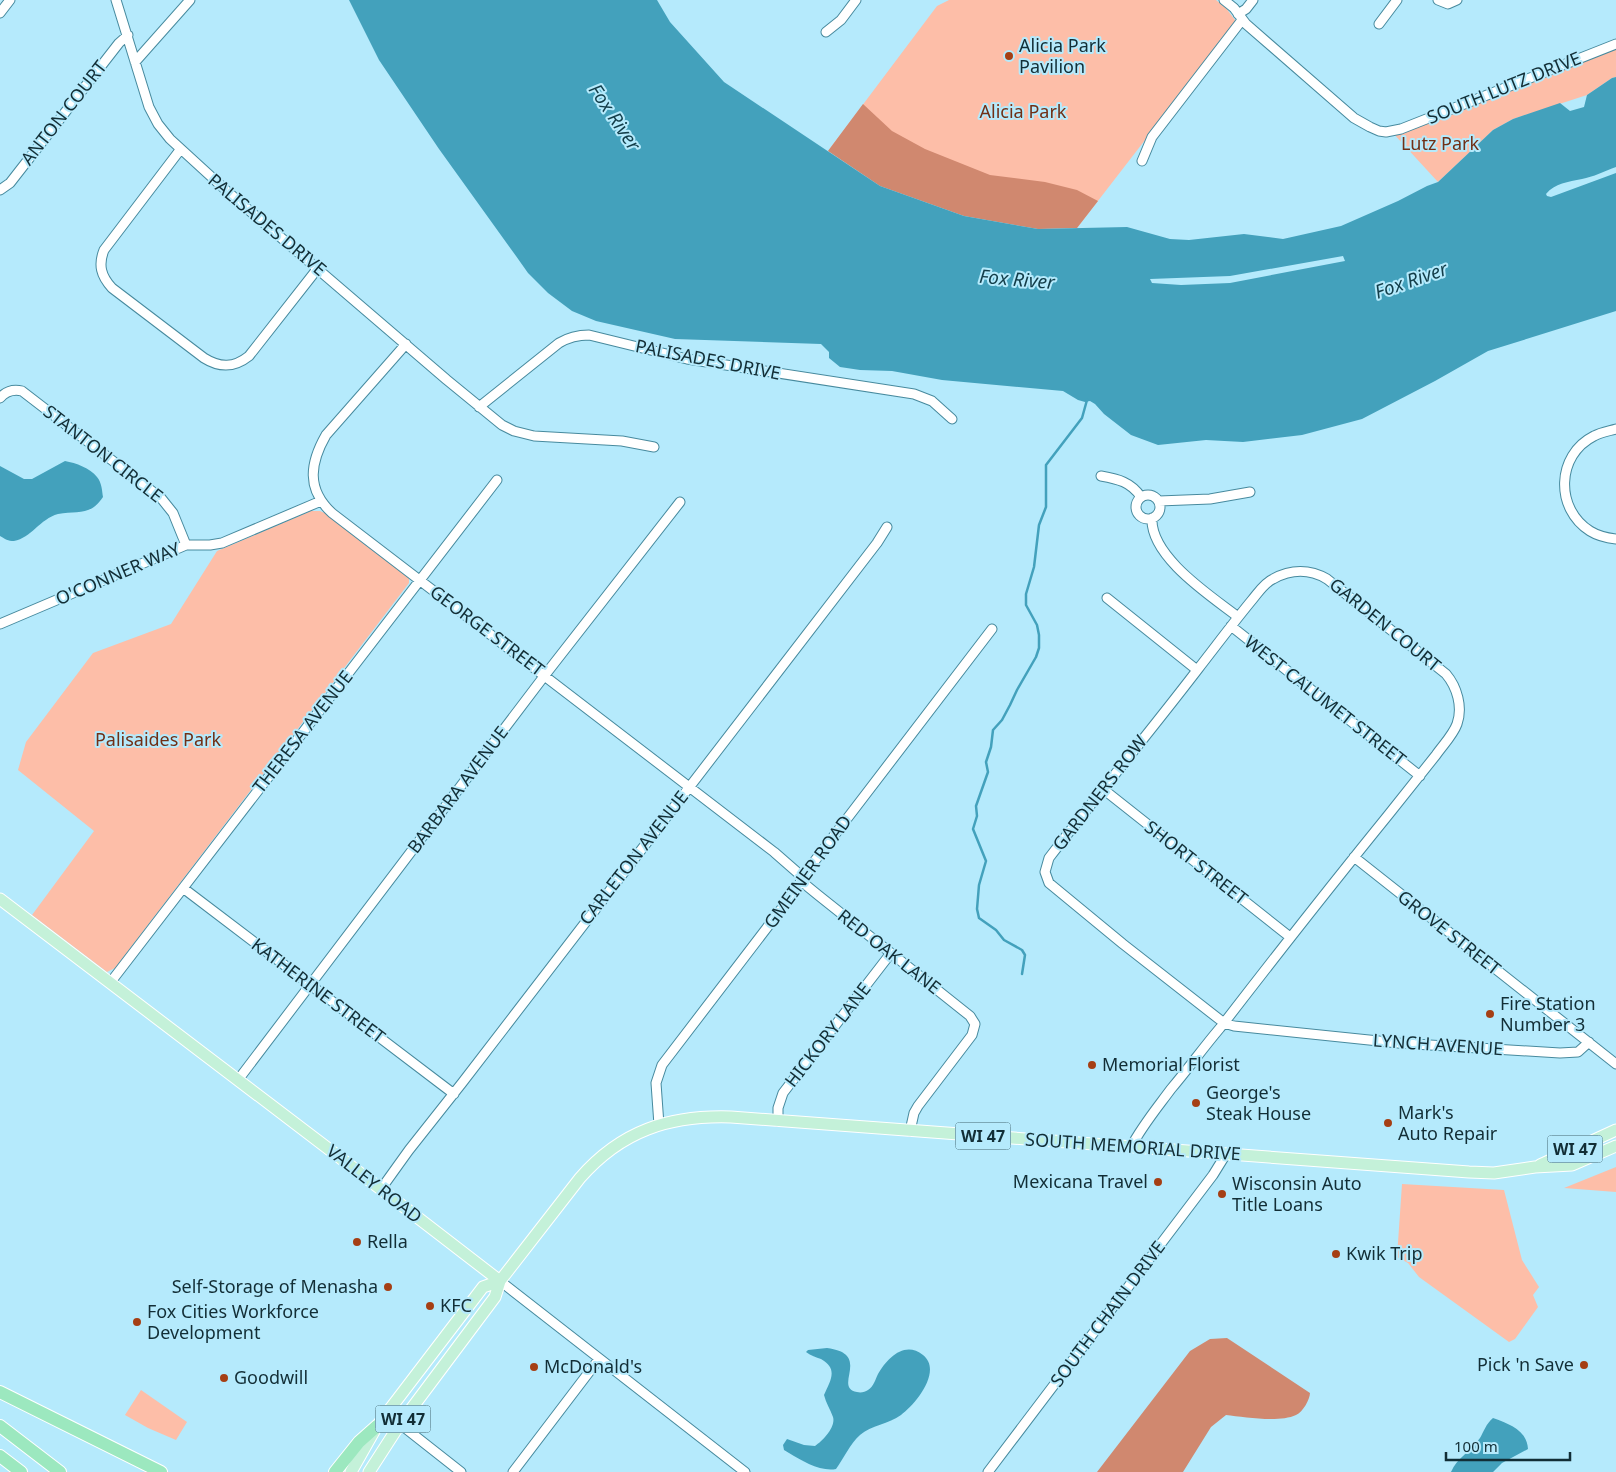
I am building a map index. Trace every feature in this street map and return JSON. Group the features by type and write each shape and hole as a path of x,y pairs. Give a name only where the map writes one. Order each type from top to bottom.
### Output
{"highway":[{"path":"0,1392 161,1472"},
{"path":"0,1426 60,1472"},
{"path":"335,1472 359,1442 377,1426"},
{"path":"0,1456 21,1472"}],"main road":[{"name":"VALLEY ROAD","path":"0,899 500,1282"},
{"name":"SOUTH MEMORIAL DRIVE","path":"500,1282 593,1163 621,1142 659,1125 693,1118 712,1116 1494,1173 1534,1167 1572,1165 1616,1146"},
{"name":"SOUTH MEMORIAL DRIVE","path":"1534,1167 1616,1130"},
{"path":"1597,1155 1616,1152"},
{"name":"WI 47","path":"370,1472 400,1424 495,1297 500,1282"},
{"name":"WI 47","path":"377,1426 482,1288 500,1282"},
{"path":"351,1472 377,1426"}],"street":[{"path":"0,13 10,0"},
{"name":"PALISADES DRIVE","path":"116,0 153,116 180,150 479,406 502,425 527,435 622,441 654,446"},
{"path":"135,62 190,0"},
{"path":"826,32 842,20 856,0"},
{"path":"1224,0 1234,8 1240,17"},
{"path":"1142,161 1152,137 1253,0"},
{"path":"1379,24 1397,0"},
{"path":"1438,0 1448,4 1457,0"},
{"name":"SOUTH LUTZ DRIVE","path":"1240,17 1354,118 1370,127 1386,132 1401,129 1616,44"},
{"name":"ANTON COURT","path":"0,190 10,183 119,43 128,35"},
{"path":"180,150 104,250 100,263 101,270 103,277 112,288 204,358 217,365 231,366 238,364 249,356 318,268"},
{"name":"PALISADES DRIVE","path":"479,406 559,343 573,336 589,335 687,359 923,396 932,400 952,419"},
{"name":"GEORGE STREET","path":"406,344 326,435 320,446 316,455 313,472 316,492 321,501 332,513 789,864 802,879"},
{"name":"STANTON CIRCLE","path":"0,398 13,390 22,391 161,498 173,513 186,545"},
{"path":"1616,429 1594,436 1582,444 1567,468 1564,490 1569,507 1584,527 1594,534 1616,539"},
{"path":"1101,476 1128,483 1137,490 1141,497"},
{"name":"THERESA AVENUE","path":"110,983 497,480"},
{"path":"1159,501 1159,513 1152,518 1144,519 1136,511 1136,503 1141,497 1149,495 1159,501 1210,500 1250,492"},
{"name":"O'CONNER WAY","path":"1,623 186,545 222,543 321,501"},
{"name":"BARBARA AVENUE","path":"238,1080 545,675 680,502"},
{"path":"1152,518 1159,543 1178,570 1238,617"},
{"name":"CARLETON AVENUE","path":"381,1189 418,1138 454,1094 877,543 887,527"},
{"name":"GARDEN COURT","path":"1231,626 1272,579 1291,572 1304,571 1314,572 1328,579 1446,674 1454,685 1459,699 1458,719 1449,738 1420,776"},
{"path":"1107,598 1198,670"},
{"name":"GARDNERS ROW","path":"1224,1023 1054,888 1045,872 1049,858 1231,626"},
{"name":"WEST CALUMET STREET","path":"1231,626 1420,776"},
{"name":"GMEINER ROAD","path":"659,1125 656,1083 662,1065 992,630"},
{"path":"1131,1146 1149,1118 1420,776"},
{"name":"SHORT STREET","path":"1103,789 1290,938"},
{"name":"GROVE STREET","path":"1354,857 1616,1064"},
{"name":"RED OAK LANE","path":"802,879 818,895 970,1016 975,1024 975,1030 918,1106 914,1113 910,1131"},
{"name":"KATHERINE STREET","path":"183,888 454,1094"},
{"name":"HICKORY LANE","path":"778,1121 778,1108 783,1093 891,954"},
{"name":"LYNCH AVENUE","path":"1224,1023 1247,1029 1401,1043 1560,1054 1578,1052 1589,1042"},
{"name":"SOUTH CHAIN DRIVE","path":"988,1472 1214,1175 1226,1154"},
{"name":"VALLEY ROAD","path":"500,1282 745,1472"},
{"path":"513,1472 599,1359"},
{"path":"400,1424 461,1472"}],"green space":[{"name":"Alicia Park","path":"949,0 1216,0 1226,8 1235,20 1234,25 1077,228 828,151 937,6"},
{"name":"Lutz Park","path":"1616,44 1616,77 1587,95 1513,119 1493,130 1438,182 1392,132"},
{"name":"Palisaides Park","path":"311,511 320,511 327,514 406,574 409,578 409,583 115,968 107,972 32,915 94,831 18,770 26,742 93,653 171,624 217,551"},
{"path":"1616,1167 1616,1192 1564,1188"},
{"path":"1402,1184 1504,1190 1522,1260 1539,1287 1533,1295 1538,1307 1515,1339 1509,1342 1419,1277 1408,1263 1397,1257"},
{"path":"141,1390 187,1422 176,1440 148,1428 125,1415"}],"shaded area":[{"path":"863,104 892,131 925,149 990,175 1045,182 1077,190 1098,201 1077,228 1038,229 964,216 880,186 828,151"},
{"path":"1227,1338 1310,1393 1304,1408 1296,1415 1280,1419 1226,1415 1211,1427 1183,1472 1097,1472 1190,1351 1210,1339"}],"water":[{"name":"Fox River","path":"349,0 657,0 670,22 724,82 880,186 964,216 1038,229 1127,227 1170,239 1189,240 1244,234 1283,239 1341,226 1438,182 1493,130 1513,119 1560,103 1570,111 1584,107 1587,95 1616,77 1616,167 1590,177 1558,185 1546,194 1551,197 1616,173 1616,311 1488,351 1362,419 1302,435 1243,442 1206,440 1158,445 1131,435 1090,401 1078,400 1063,391 942,380 892,371 840,367 829,358 829,352 821,344 675,339 596,321 572,311 548,293 528,273 439,149 379,60","holes":["1343,256 1345,261 1230,283 1181,285 1152,283 1150,279 1230,276"]},
{"path":"65,461 82,466 99,479 103,497 98,503 93,508 83,512 52,516 20,539 10,541 0,536 0,466 24,479 32,479"},
{"path":"827,1348 840,1351 848,1357 850,1370 848,1384 850,1389 857,1392 864,1392 870,1388 886,1362 903,1350 910,1349 923,1355 928,1362 930,1370 925,1387 907,1410 896,1418 869,1429 860,1435 836,1469 830,1470 806,1462 784,1450 783,1445 787,1439 804,1445 815,1446 822,1441 833,1425 833,1417 824,1395 832,1376 830,1367 821,1359 806,1352 808,1350"},
{"path":"1493,1418 1511,1425 1521,1432 1527,1442 1528,1449 1502,1463 1493,1472 1451,1472 1480,1438"}],"waterway":[{"path":"1022,974 1025,955 1022,950 1004,940 996,930 979,918 977,909 979,885 986,861 973,829 977,816 976,806 988,772 986,762 991,747 993,730 1002,720 1039,648 1037,625 1026,605 1026,594 1034,567 1039,525 1046,507 1046,465 1082,418 1087,400"}],"place":[{"name":"Alicia Park Pavilion","path":"1009,56"},
{"name":"Fire Station Number 3","path":"1490,1014"},
{"name":"Memorial Florist","path":"1092,1065"},
{"name":"George's Steak House","path":"1196,1103"},
{"name":"Mark's Auto Repair","path":"1388,1123"},
{"name":"Mexicana Travel","path":"1158,1182"},
{"name":"Wisconsin Auto Title Loans","path":"1222,1194"},
{"name":"Rella","path":"357,1242"},
{"name":"Kwik Trip","path":"1336,1254"},
{"name":"Self-Storage of Menasha","path":"388,1287"},
{"name":"KFC","path":"430,1306"},
{"name":"Fox Cities Workforce Development","path":"137,1322"},
{"name":"Pick 'n Save","path":"1584,1365"},
{"name":"McDonald's","path":"534,1367"},
{"name":"Goodwill","path":"224,1378"}]}
